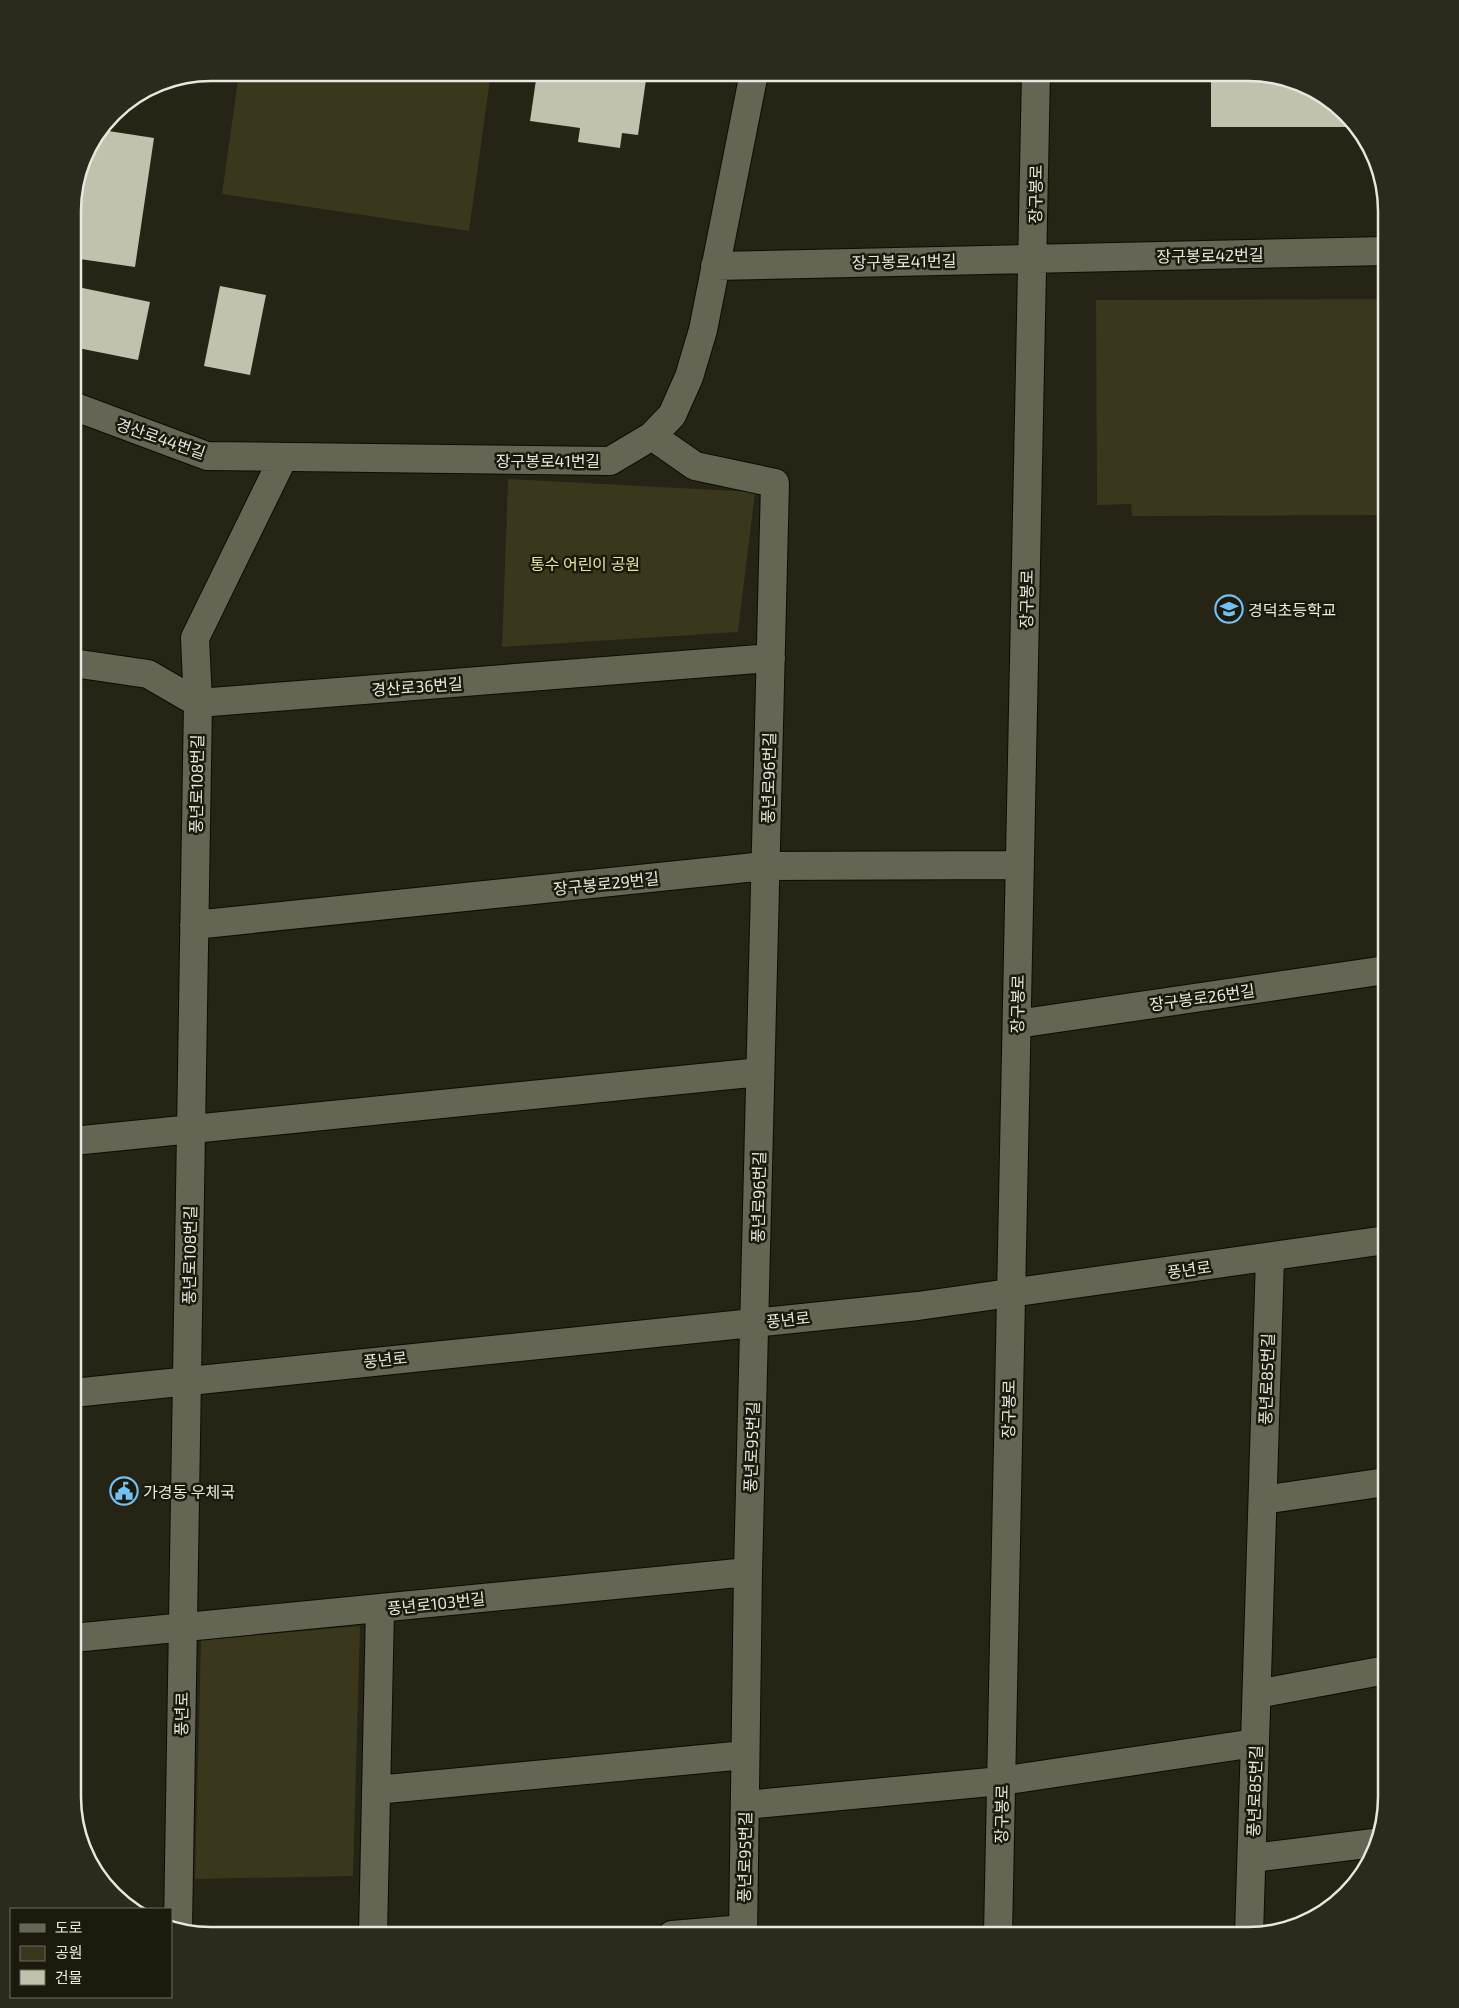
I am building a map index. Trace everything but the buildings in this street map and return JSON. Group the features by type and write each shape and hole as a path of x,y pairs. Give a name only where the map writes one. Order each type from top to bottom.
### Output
{"street":[{"name":"장구봉로41번길","path":"283,458 610,461 652,436 672,416 689,377 703,330 752,82"},
{"name":"장구봉로","path":"998,1927 1034,258 1036,82"},
{"name":"장구봉로42번길","path":"1034,258 1378,250"},
{"name":"장구봉로41번길","path":"715,266 1034,258"},
{"name":"경산로44번길","path":"82,409 207,456 283,458"},
{"name":"풍년로96번길","path":"652,436 695,466 775,483 755,1322"},
{"name":"풍년로108번길","path":"186,1380 198,703 195,638 283,458"},
{"name":"경산로36번길","path":"198,703 771,658"},
{"path":"82,664 148,674 198,703"},
{"name":"장구봉로29번길","path":"194,925 766,866 1020,865"},
{"name":"장구봉로26번길","path":"1017,1024 1378,971"},
{"path":"81,1140 191,1131 760,1072"},
{"name":"풍년로","path":"81,1392 918,1306 1270,1258 1378,1241"},
{"name":"풍년로85번길","path":"1249,1927 1270,1258"},
{"name":"풍년로95번길","path":"743,1927 748,1572 755,1322"},
{"name":"풍년로","path":"178,1922 186,1380"},
{"path":"1263,1500 1378,1483"},
{"name":"풍년로103번길","path":"374,1926 380,1609 748,1572"},
{"path":"81,1637 380,1609"},
{"path":"1256,1694 1378,1671"},
{"path":"744,1805 1001,1781 1255,1743"},
{"path":"376,1790 745,1754"},
{"name":"풍년로85번길","path":"1252,1858 1369,1844"}],"green space":[{"path":"238,81 490,81 469,231 222,194"},
{"path":"1378,299 1378,515 1132,516 1131,504 1097,505 1096,300"},
{"name":"통수 어린이 공원","path":"508,479 755,492 738,632 502,647"},
{"path":"360,1626 353,1876 195,1879 201,1640"}],"place":[{"name":"경덕초등학교","path":"1229,609"},
{"name":"가경동 우체국","path":"124,1491"}]}
